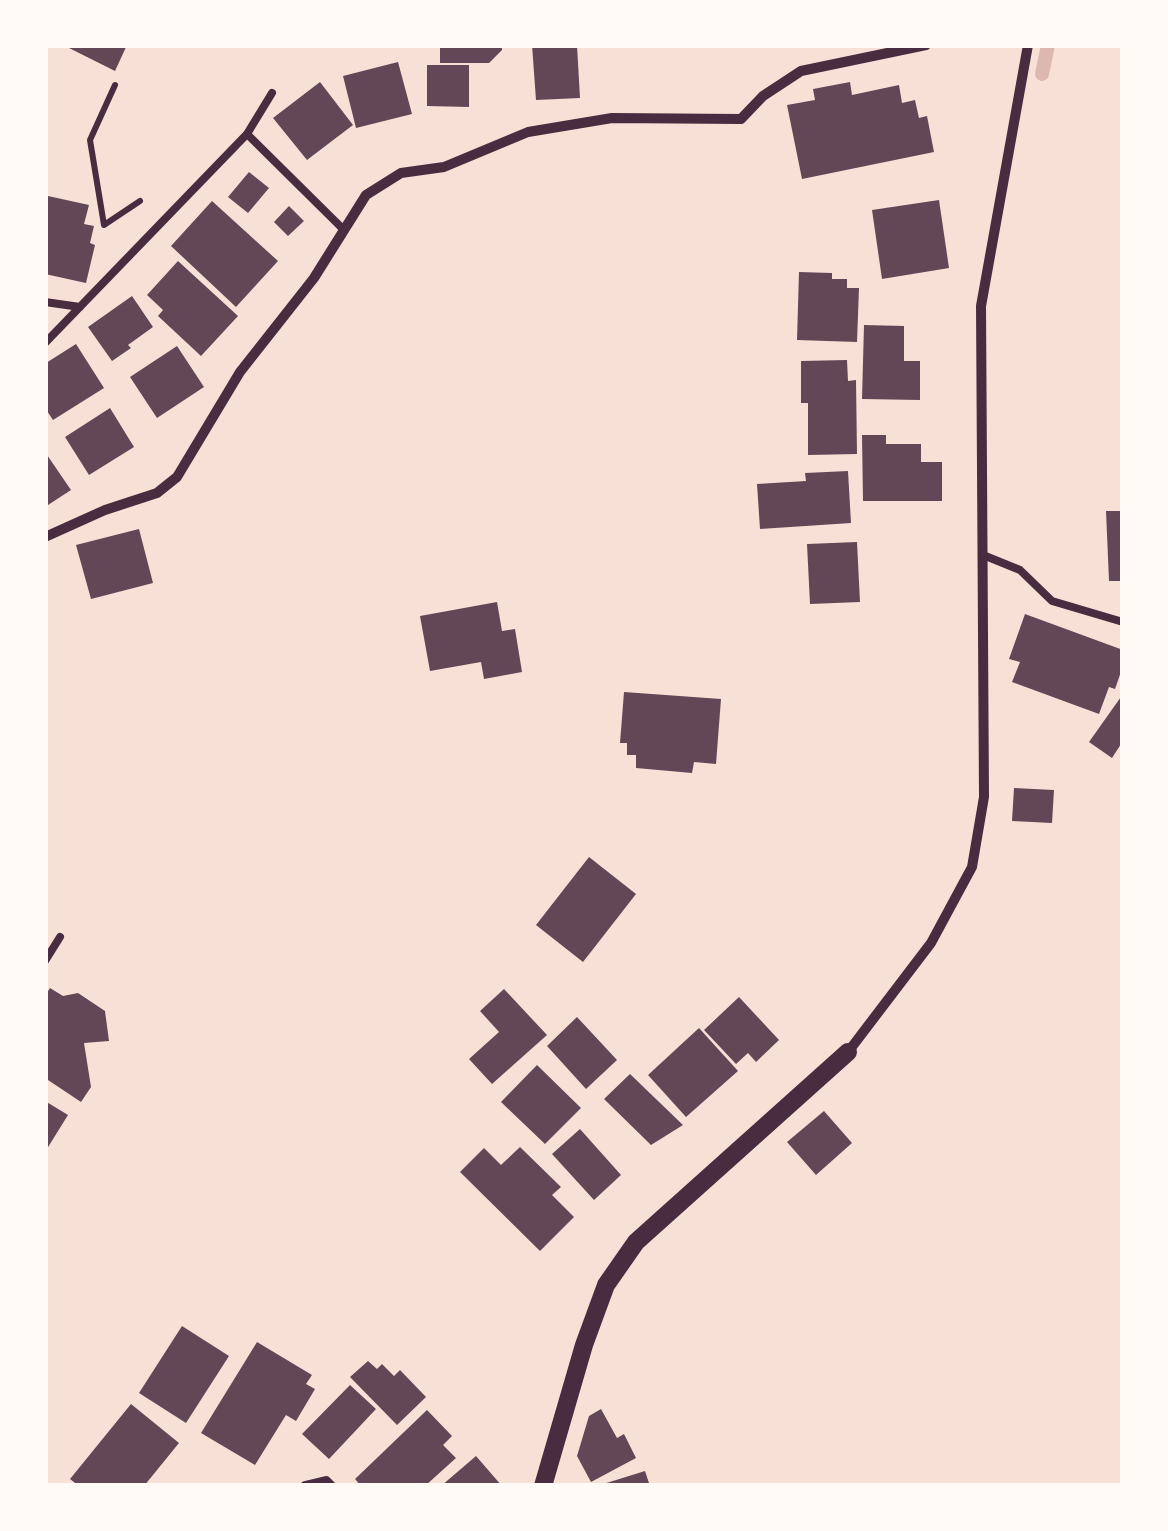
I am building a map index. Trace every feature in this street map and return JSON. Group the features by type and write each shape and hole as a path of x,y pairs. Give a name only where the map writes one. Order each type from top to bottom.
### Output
{"street":[{"path":"45,537 157,493 177,477 240,372 314,278 366,195 401,174 444,168 528,132 612,118 741,118 762,96 801,70 926,45"},
{"path":"543,1486 584,1345 606,1285 616,1270 636,1242 848,1052 930,943 972,866 984,798 981,306 1028,45"},
{"path":"305,1486 326,1481 331,1486"}],"lane":[{"path":"45,344 247,134 272,93"},
{"path":"247,134 344,230"},
{"path":"45,302 81,307"},
{"path":"983,555 1020,570 1052,601 1123,622"},
{"path":"45,960 60,937"}],"path":[{"path":"115,85 90,140 104,225 146,198"}],"building":[{"path":"63,45 127,45 115,71"},
{"path":"440,45 502,45 502,50 489,63 440,63"},
{"path":"532,45 577,45 580,98 536,100"},
{"path":"398,62 412,114 356,128 343,76"},
{"path":"427,65 469,65 469,107 427,106"},
{"path":"320,82 353,125 307,160 273,118"},
{"path":"850,82 852,95 899,85 902,103 915,100 919,118 927,116 934,152 802,179 787,105 815,100 813,89"},
{"path":"249,172 269,188 248,213 228,197"},
{"path":"48,196 89,205 84,224 94,226 90,243 95,245 86,283 45,274"},
{"path":"939,200 949,268 882,279 872,210"},
{"path":"212,201 278,261 236,307 171,246"},
{"path":"289,206 304,221 288,236 274,222"},
{"path":"178,261 238,316 201,356 158,316 163,310 147,295"},
{"path":"799,272 832,273 832,279 847,279 847,288 859,288 857,342 797,340"},
{"path":"132,296 153,327 112,361 88,327"},
{"path":"864,325 904,326 904,361 920,361 920,400 862,399"},
{"path":"76,344 104,388 53,420 45,408 46,363"},
{"path":"177,346 204,387 157,418 130,377"},
{"path":"847,360 848,381 856,380 857,454 808,455 808,403 801,403 801,361"},
{"path":"110,408 134,447 89,475 65,437"},
{"path":"862,435 886,435 886,444 921,444 921,462 942,462 942,501 863,501"},
{"path":"45,452 71,490 45,507"},
{"path":"848,471 851,523 760,529 757,484 806,481 805,473"},
{"path":"1106,511 1123,511 1123,581 1109,581"},
{"path":"139,529 153,583 91,599 76,545"},
{"path":"857,542 860,602 810,604 807,544"},
{"path":"497,602 502,631 515,629 522,672 484,679 481,662 430,671 420,616"},
{"path":"1025,614 1123,650 1123,666 1115,689 1109,687 1099,714 1012,682 1020,662 1009,659"},
{"path":"624,692 721,699 716,764 694,762 692,773 636,768 636,755 627,755 627,743 620,743"},
{"path":"1123,694 1123,741 1112,758 1089,742"},
{"path":"1014,788 1054,790 1052,823 1012,821"},
{"path":"589,857 636,894 583,962 536,925"},
{"path":"50,988 63,996 78,993 105,1011 109,1041 84,1043 91,1087 81,1102 45,1078 45,996"},
{"path":"504,989 547,1035 492,1084 469,1059 499,1032 480,1011"},
{"path":"739,997 779,1040 756,1062 748,1053 736,1064 704,1030"},
{"path":"577,1017 617,1060 586,1089 547,1046"},
{"path":"699,1028 738,1071 686,1117 648,1075"},
{"path":"537,1065 581,1108 545,1144 501,1102"},
{"path":"630,1074 683,1125 651,1145 604,1099"},
{"path":"45,1101 68,1115 45,1152"},
{"path":"824,1111 852,1143 816,1175 787,1142"},
{"path":"580,1129 621,1175 594,1200 552,1154"},
{"path":"520,1147 561,1187 552,1195 574,1217 540,1251 460,1172 484,1148 501,1165"},
{"path":"182,1326 229,1356 186,1423 139,1393"},
{"path":"257,1342 312,1375 306,1384 315,1389 296,1421 286,1415 255,1465 201,1433"},
{"path":"368,1361 377,1369 382,1364 394,1376 400,1370 426,1397 397,1425 350,1377"},
{"path":"350,1385 376,1409 329,1459 302,1434"},
{"path":"131,1404 179,1443 144,1486 79,1486 70,1479"},
{"path":"601,1409 617,1438 624,1434 636,1458 591,1482 577,1456 589,1416"},
{"path":"427,1410 452,1436 443,1445 456,1458 425,1486 361,1486 355,1479"},
{"path":"476,1456 502,1486 441,1486"},
{"path":"645,1471 650,1486 600,1486 600,1485"}],"waterway":[{"path":"1042,74 1048,45"}]}
